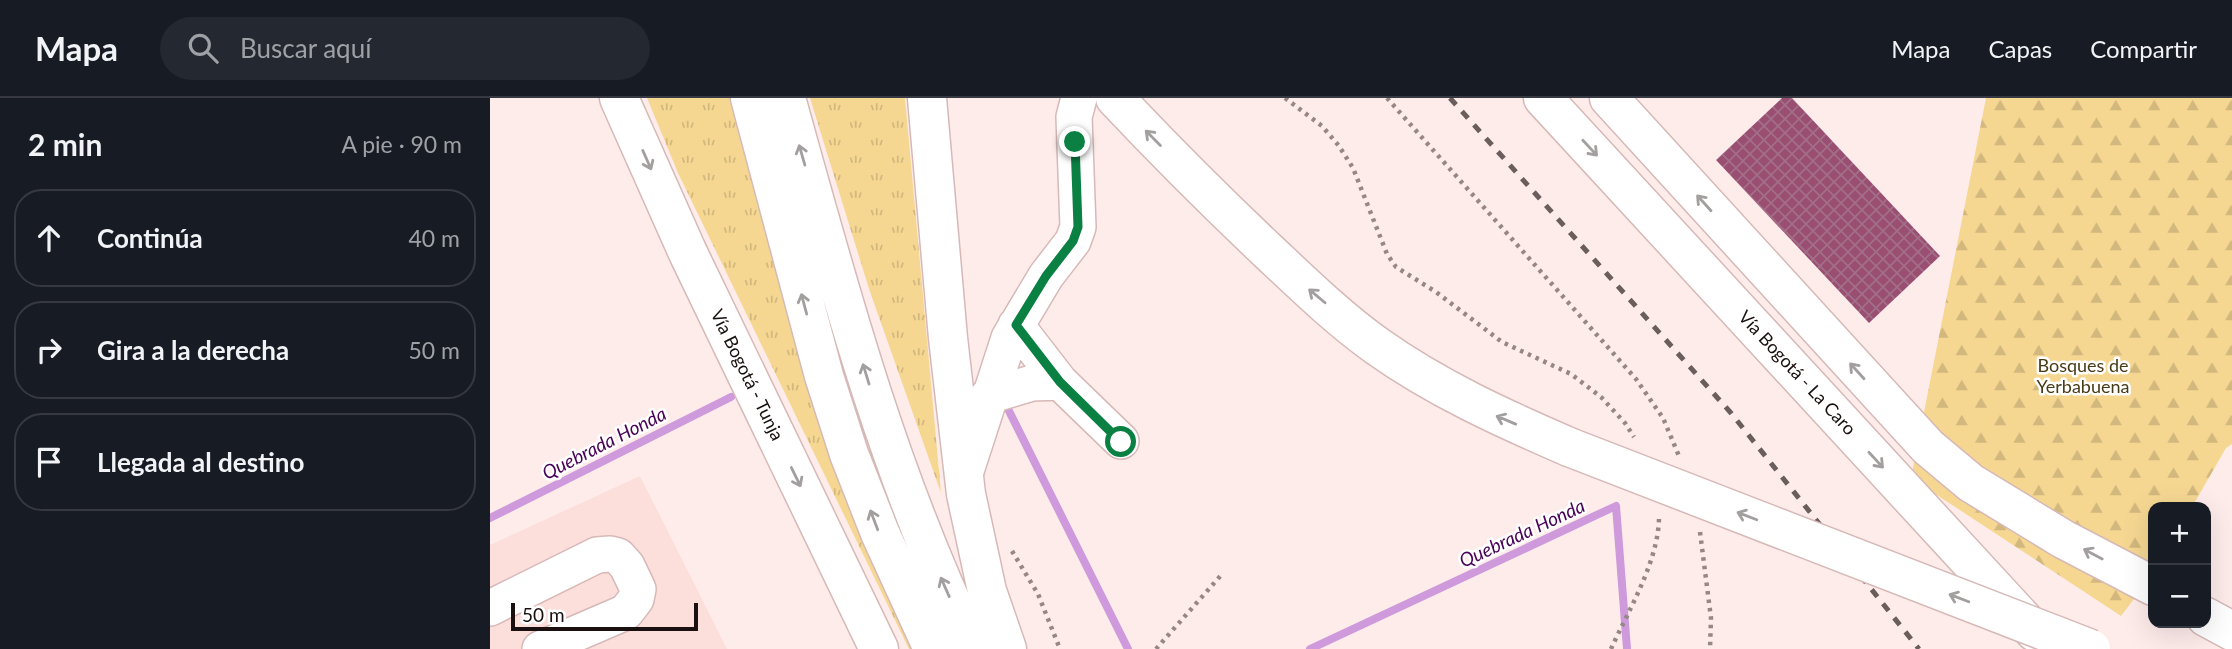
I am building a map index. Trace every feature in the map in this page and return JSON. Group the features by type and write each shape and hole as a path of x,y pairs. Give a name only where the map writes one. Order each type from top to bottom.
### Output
{"main road":[{"name":"Vía Bogotá - Tunja","path":"619,98 688,253 879,649"},
{"path":"750,98 824,376 849,454 880,533 933,649"},
{"path":"786,98 842,295 903,486 973,649"},
{"path":"927,98 948,338 964,477 987,591 1007,649"},
{"path":"1115,98 1219,205 1310,290 1376,345 1427,378 1494,415 1569,447 2091,649"},
{"name":"Vía Bogotá - La Caro","path":"1543,98 2051,649"},
{"path":"1609,98 1928,447 1971,483 2063,538 2148,583"},
{"path":"2211,620 2232,631"}],"lane":[{"path":"964,477 988,396 1009,338 1046,276 1073,241 1078,227 1074,117 1079,98"},
{"path":"1016,325 1060,382 1121,442"},
{"path":"988,396 1032,383 1060,382"},
{"path":"490,608 597,555 618,556 627,566 638,589 636,598 626,612 540,649"}],"path":[{"path":"1285,98 1322,126 1339,146 1353,168 1387,254 1396,267 1436,292 1502,342 1571,374 1601,397 1625,423 1636,441"},
{"path":"1387,98 1636,379 1663,418 1683,463"},
{"path":"1611,649 1653,554 1660,527 1659,502"},
{"path":"1700,530 1711,618 1710,649"},
{"path":"1009,547 1038,594 1060,649"},
{"path":"1156,649 1223,573"}],"shaded area":[{"path":"640,476 727,649 490,649 490,545"}],"green space":[{"path":"647,98 741,98 913,649 909,649 678,173"},
{"path":"810,98 905,98 941,493 869,289"},
{"name":"Bosques de Yerbabuena","path":"1986,98 2232,98 2232,444 2226,448 2195,502 2148,502 2148,581 2121,616 1911,478"}],"building":[{"path":"1782,98 1792,98 1940,256 1869,323 1716,160"}],"waterway":[{"name":"Quebrada Honda","path":"490,518 731,397"},
{"name":"Quebrada Honda","path":"1004,401 1128,649"},
{"name":"Quebrada Honda","path":"1310,649 1616,506 1627,649"}],"railway":[{"path":"1450,98 1731,413 1919,649"}],"route":[{"path":"1075,142 1078,227 1073,241 1046,276 1016,325 1060,382 1121,442"}]}
